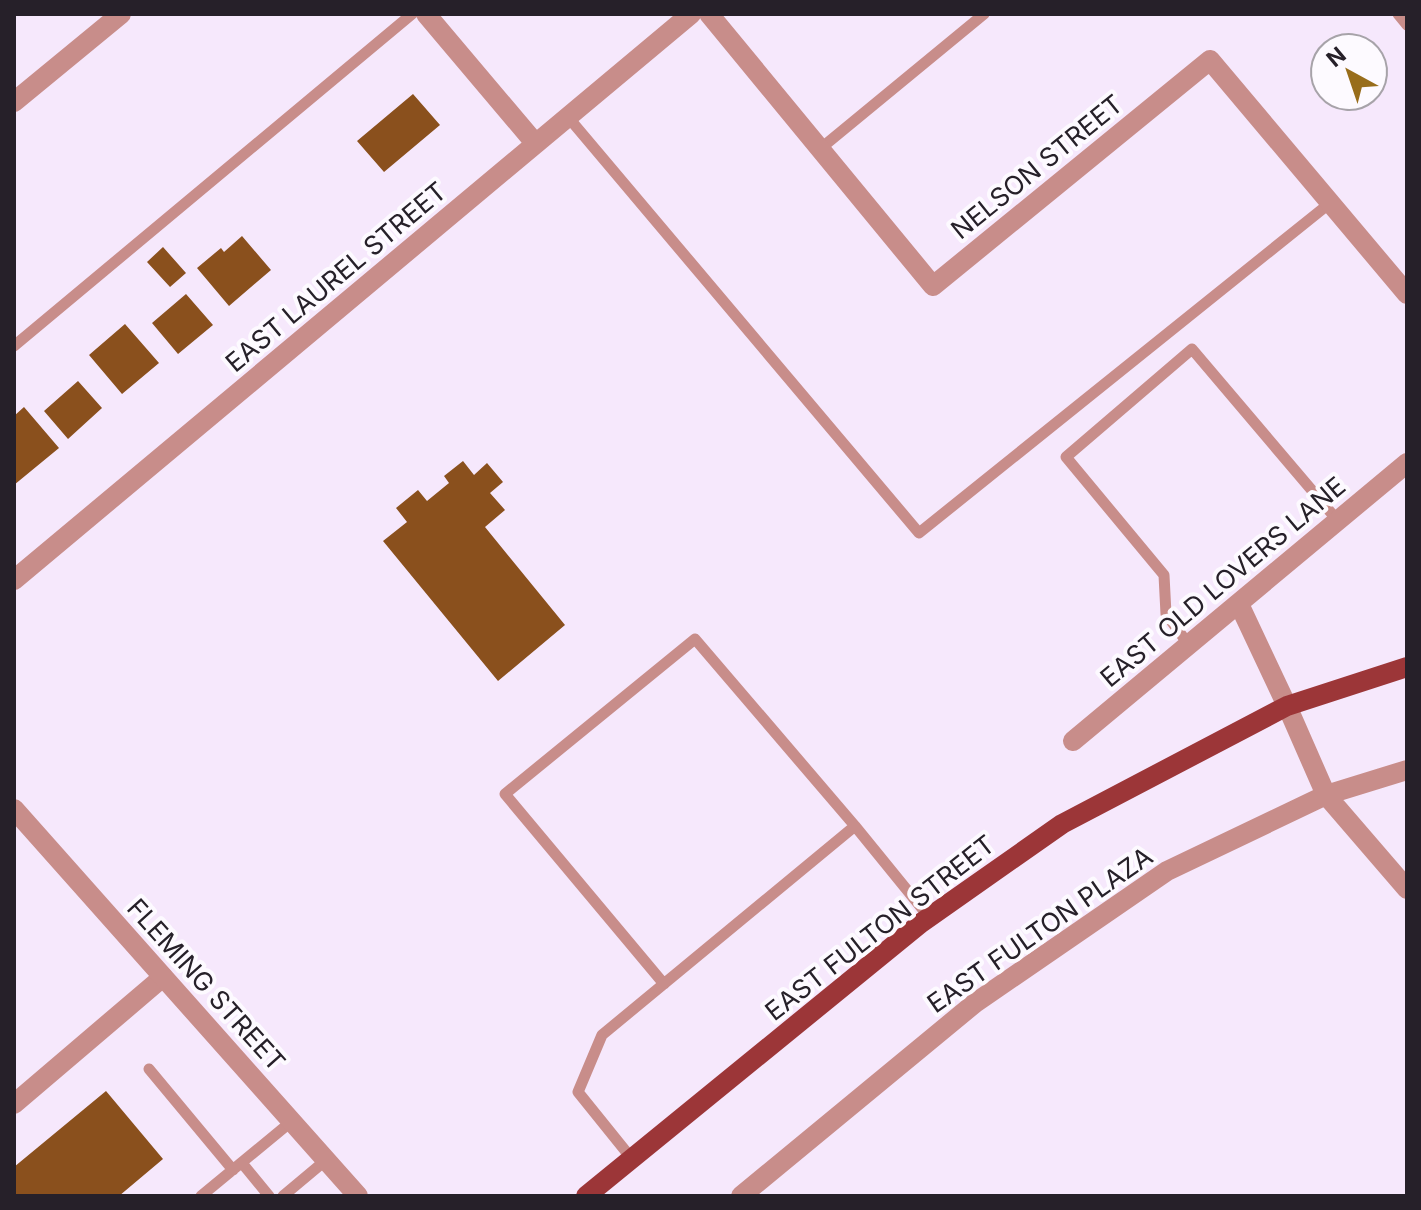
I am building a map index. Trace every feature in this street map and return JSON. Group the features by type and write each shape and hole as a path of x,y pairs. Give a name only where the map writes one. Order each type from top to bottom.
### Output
{"main road":[{"name":"EAST FULTON STREET","path":"586,1196 929,917 1062,824 1287,706 1407,667"}],"street":[{"path":"14,102 121,14"},
{"name":"EAST LAUREL STREET","path":"14,580 691,14"},
{"name":"NELSON STREET","path":"709,14 933,286 1210,60 1407,294"},
{"path":"435,18 535,143"},
{"name":"EAST OLD LOVERS LANE","path":"1073,741 1407,463"},
{"path":"1239,604 1326,795 1407,889"},
{"name":"EAST FULTON PLAZA","path":"741,1196 975,1003 1167,871 1326,795 1407,770"},
{"name":"FLEMING STREET","path":"14,809 358,1196"},
{"path":"14,1104 163,977"}],"lane":[{"path":"14,346 412,14"},
{"path":"820,149 984,14"},
{"path":"1398,14 1407,25"},
{"path":"568,117 919,533 1330,203"},
{"path":"1189,645 1166,614 1164,575 1066,457 1192,349 1338,521"},
{"path":"664,984 505,794 695,639 929,917"},
{"path":"632,1159 578,1092 602,1035 855,826"},
{"path":"149,1069 237,1166 269,1196"},
{"path":"201,1196 292,1121"},
{"path":"283,1196 326,1160"}],"building":[{"path":"413,94 440,125 384,172 357,141"},
{"path":"242,236 271,270 229,306 197,268 221,248 224,252"},
{"path":"163,247 186,273 170,287 147,262"},
{"path":"186,294 213,325 178,354 152,323"},
{"path":"125,324 159,363 122,394 89,355"},
{"path":"78,381 102,408 68,439 44,411"},
{"path":"24,407 59,448 14,485 14,416"},
{"path":"463,461 474,475 487,463 503,482 490,493 505,510 485,527 565,625 498,681 383,541 407,522 396,508 418,490 427,501 449,483 444,476"},
{"path":"106,1091 163,1159 119,1196 14,1196 14,1167"}]}
